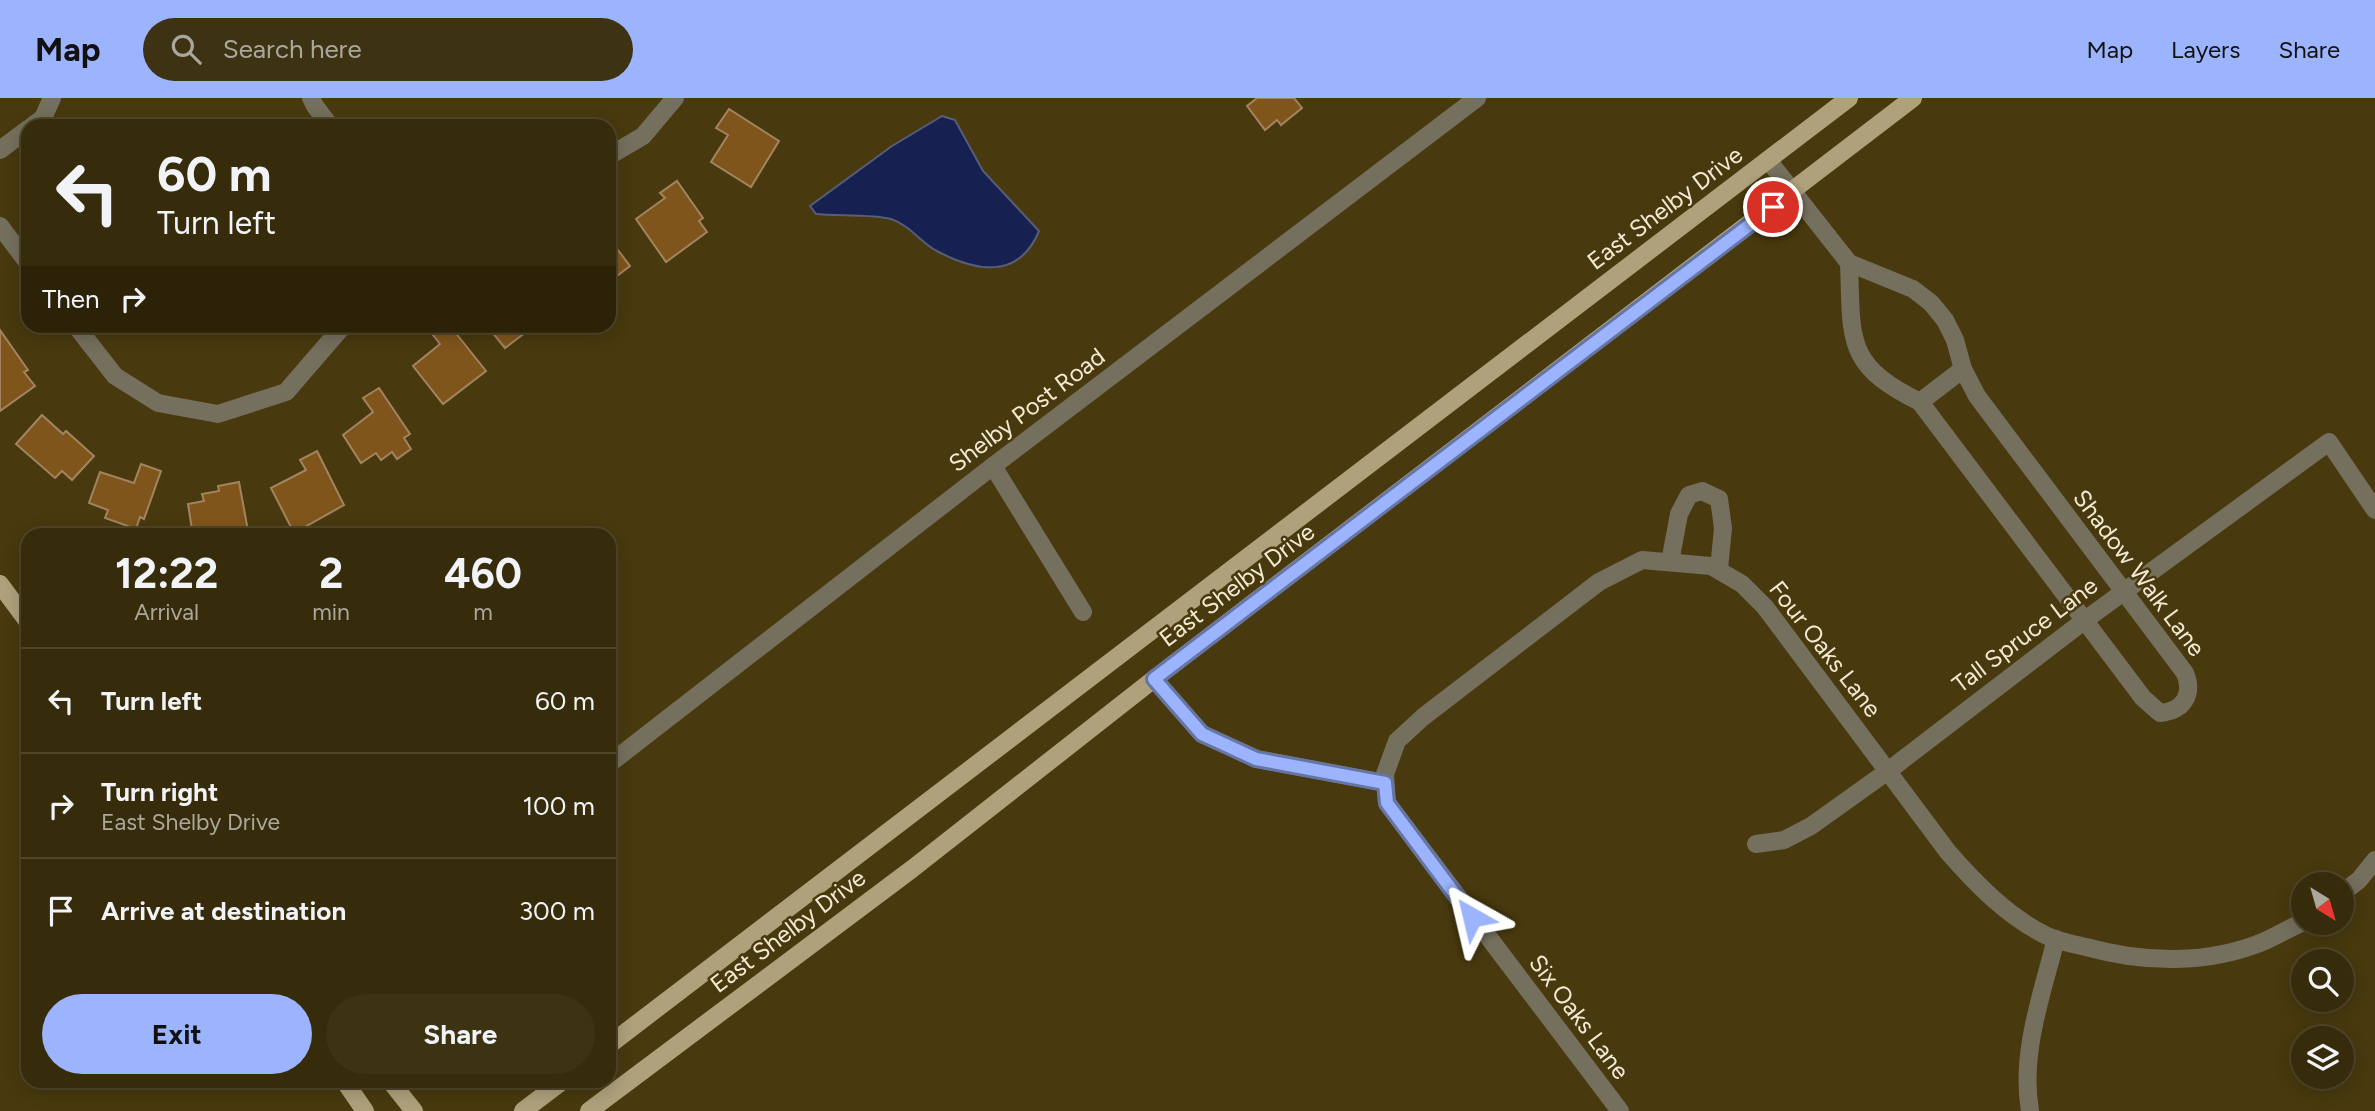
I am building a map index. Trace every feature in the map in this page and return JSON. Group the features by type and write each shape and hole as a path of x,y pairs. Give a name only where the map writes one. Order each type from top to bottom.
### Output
{"main road":[{"name":"East Shelby Drive","path":"616,1040 1849,98"},
{"name":"East Shelby Drive","path":"589,1111 912,869 1154,679 1913,98"},
{"path":"0,584 21,612"},
{"path":"349,1088 365,1111"},
{"path":"396,1088 414,1111"},
{"path":"523,1111 553,1088"}],"street":[{"path":"42,119 52,98"},
{"path":"312,98 325,119"},
{"path":"616,152 643,136 675,98"},
{"name":"Shelby Post Road","path":"616,759 1477,98"},
{"path":"0,150 21,134"},
{"path":"1768,160 1849,263"},
{"path":"0,226 21,254"},
{"name":"Shadow Walk Lane","path":"1849,263 1913,289 1931,303 1945,320 1955,340 1963,369 1977,396 2185,673 2190,685 2189,693 2181,704 2170,712 2160,713 2143,698 1920,402 1879,377 1866,365 1856,349 1852,325 1849,263"},
{"path":"81,333 115,376 158,403 218,414 286,392 337,333"},
{"path":"1920,402 1963,369"},
{"name":"Tall Spruce Lane","path":"1756,844 1784,840 1811,826 1888,771 2125,590 2329,442 2375,510"},
{"path":"993,467 1083,612"},
{"path":"1670,562 1679,514 1689,495 1702,491 1719,499 1723,528 1719,569"},
{"name":"Four Oaks Lane","path":"1385,783 1385,774 1397,741 1599,582 1642,560 1711,566 1741,584 1765,607 1948,852 1972,879 2001,906 2043,934 2106,953 2175,960 2216,955 2263,942 2291,928"},
{"path":"1154,679 1202,734 1256,759 1385,783"},
{"name":"Six Oaks Lane","path":"1385,783 1387,803 1393,812 1620,1111"},
{"path":"2354,884 2375,860"},
{"path":"2030,1111 2028,1097 2031,1039 2056,939"}],"water":[{"path":"942,116 955,120 983,171 1039,231 1020,258 1008,264 980,267 965,263 935,250 891,219 816,214 810,206 892,146"}],"building":[{"path":"1257,98 1294,98 1302,108 1281,125 1277,120 1265,130 1247,106"},
{"path":"729,109 779,141 751,187 711,162 728,135 716,128"},
{"path":"677,181 703,218 699,221 707,232 666,262 636,219 665,198 660,193"},
{"path":"616,247 630,266 616,277"},
{"path":"0,330 28,370 24,372 35,386 0,411"},
{"path":"431,333 456,333 486,371 443,404 413,366 440,344"},
{"path":"493,333 525,333 505,348"},
{"path":"379,388 410,434 404,438 411,449 397,459 392,452 381,460 376,453 361,463 343,435 373,412 363,398"},
{"path":"42,415 63,434 66,431 94,456 72,480 62,471 55,478 16,444"},
{"path":"317,451 344,505 303,528 291,528 271,488 306,470 300,460"},
{"path":"141,464 161,471 144,519 140,517 136,528 105,518 108,510 89,503 100,472 134,483"},
{"path":"239,482 248,528 192,528 188,504 204,501 202,494 219,491 218,486"}],"route":[{"path":"1472,917 1387,803 1385,783 1256,759 1202,734 1154,679 1773,207"}]}
